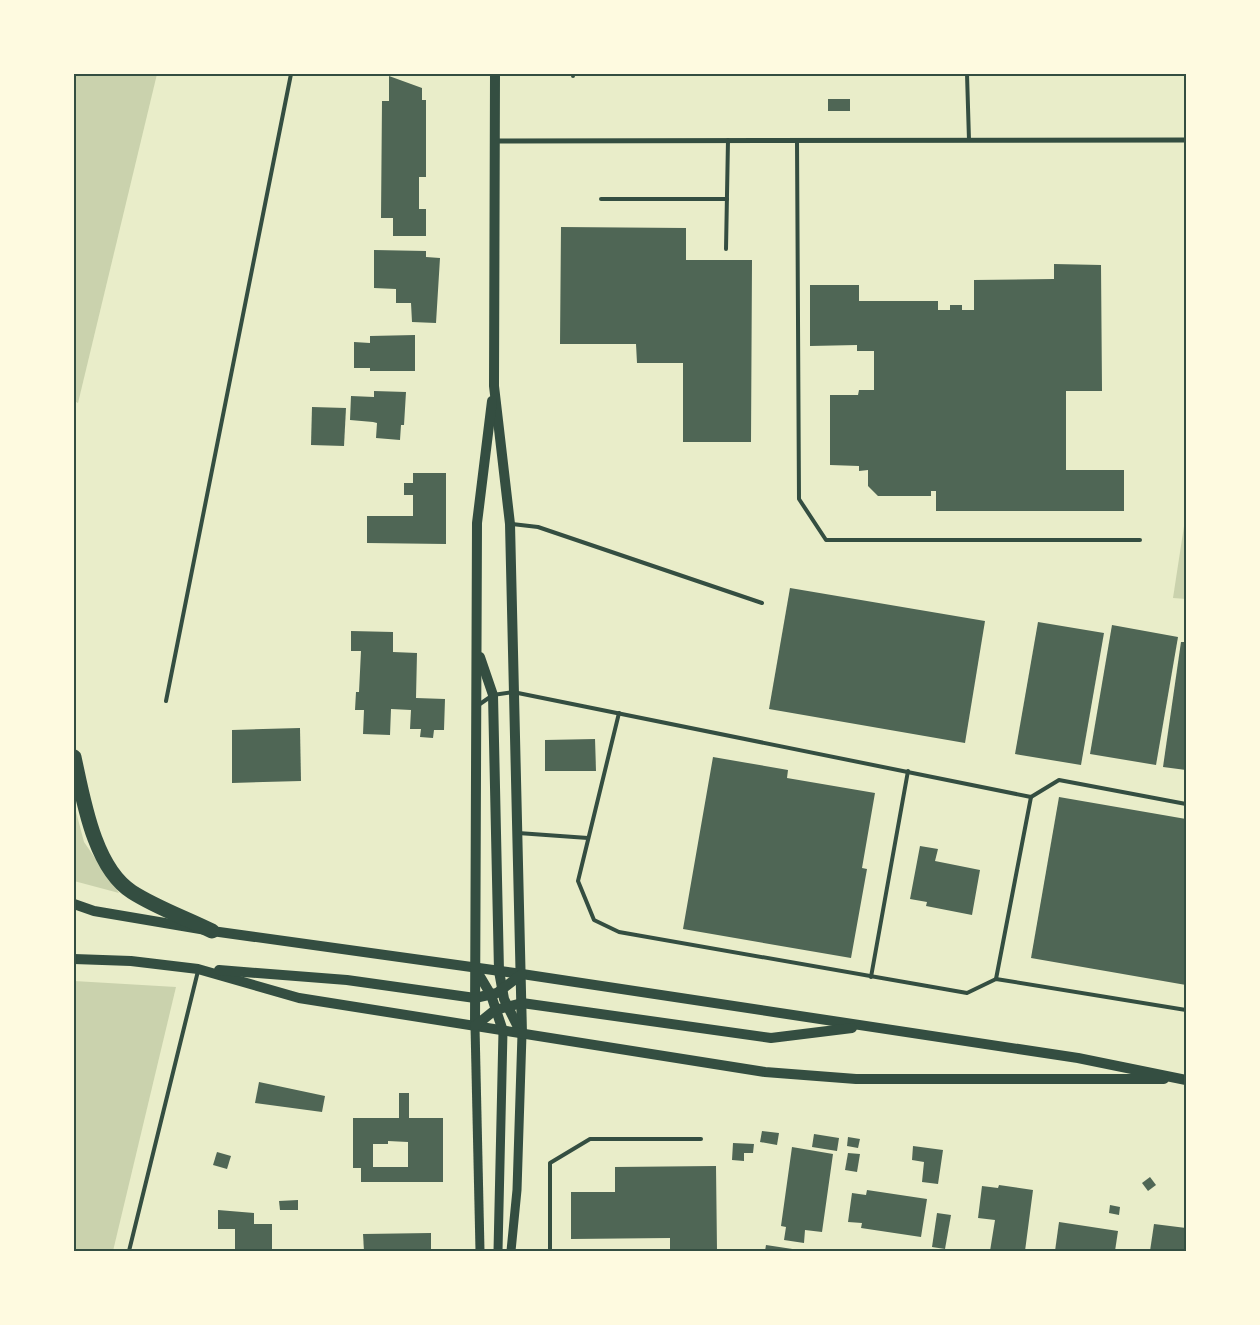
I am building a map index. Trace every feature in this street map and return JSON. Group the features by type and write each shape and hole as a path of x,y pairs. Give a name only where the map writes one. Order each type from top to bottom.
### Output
{"highway":[{"path":"74,757 88,825 108,866 131,892 212,931"}],"main road":[{"path":"475,1026 477,524 494,386 495,74"},
{"path":"494,386 510,524 522,1034"},
{"path":"478,648 493,695 499,971 502,990 522,1034"},
{"path":"74,904 94,910 212,931 522,974 1078,1058 1184,1079"},
{"path":"74,959 131,961 198,969 347,980 475,998 491,995 502,990 522,974"},
{"path":"474,967 491,995 503,1031"},
{"path":"198,969 299,998 765,1072 856,1079 1098,1081 1184,1079"},
{"path":"475,1026 497,1009 522,1003 771,1038 866,1026"}],"street":[{"path":"495,141 1186,140"},
{"path":"475,1026 480,1251"},
{"path":"498,1251 503,1031"},
{"path":"512,1251 517,1190 522,1034"}],"lane":[{"path":"166,701 291,74"},
{"path":"967,74 969,140"},
{"path":"726,249 728,140"},
{"path":"797,141 800,499 826,540 1140,540"},
{"path":"601,199 727,199"},
{"path":"510,524 538,527 762,602"},
{"path":"477,706 493,695 513,692 1032,797 1059,780 1186,804"},
{"path":"619,712 578,881 594,920 619,932 967,993 996,979 1186,1010"},
{"path":"872,977 908,772"},
{"path":"996,979 1032,797"},
{"path":"516,833 588,838"},
{"path":"129,1251 198,969"},
{"path":"550,1251 550,1163 590,1139 701,1139"}],"green space":[{"path":"74,74 157,74 78,403 74,401"},
{"path":"1186,513 1186,599 1173,598"},
{"path":"74,804 84,842 119,893 74,881"},
{"path":"74,981 176,987 113,1251 74,1251"}],"building":[{"path":"389,76 422,88 422,100 426,100 426,177 419,177 419,209 426,209 426,236 393,236 393,218 381,218 382,101 389,101"},
{"path":"828,99 850,99 850,111 828,111"},
{"path":"561,227 686,228 686,260 752,260 751,442 683,442 683,363 637,363 636,344 560,344"},
{"path":"374,250 426,251 426,257 440,258 436,323 412,322 411,303 396,303 396,289 374,288"},
{"path":"1054,264 1101,265 1102,391 1066,391 1066,470 1124,470 1124,511 936,511 936,491 931,491 931,496 878,496 868,486 868,470 859,471 859,466 830,465 830,395 858,395 859,390 874,390 874,351 857,351 857,345 810,346 810,285 859,285 859,301 938,301 938,310 950,310 950,305 962,305 962,310 974,310 974,280 1054,279"},
{"path":"415,335 415,371 370,371 370,368 354,368 354,342 370,343 370,336"},
{"path":"374,391 406,392 404,425 401,425 400,440 376,438 377,423 350,420 351,396 374,397"},
{"path":"312,407 346,408 344,446 311,445"},
{"path":"413,473 446,473 446,544 367,543 367,516 413,516 413,495 404,495 404,483 413,483"},
{"path":"790,588 985,621 965,743 769,709"},
{"path":"1038,622 1104,633 1081,765 1015,754"},
{"path":"1112,625 1178,637 1156,765 1090,754"},
{"path":"351,631 393,632 393,652 417,653 416,698 445,699 444,730 434,730 433,738 420,737 421,729 410,729 411,710 391,709 390,735 363,734 364,710 355,710 356,692 359,692 361,651 351,651"},
{"path":"1181,642 1186,642 1186,770 1163,767"},
{"path":"300,728 301,781 232,783 232,730"},
{"path":"595,739 596,771 545,771 545,740"},
{"path":"713,757 788,770 787,778 875,793 862,868 867,869 851,958 683,929"},
{"path":"1059,797 1186,819 1186,985 1031,958"},
{"path":"920,846 938,849 935,861 980,870 972,915 926,906 927,902 910,899"},
{"path":"259,1082 325,1096 322,1112 255,1103"},
{"path":"399,1093 409,1093 409,1118 443,1118 443,1182 361,1182 361,1168 353,1168 353,1118 399,1118","holes":["388,1141 408,1142 408,1167 373,1167 373,1144 388,1144"]},
{"path":"762,1131 779,1133 777,1145 760,1142"},
{"path":"814,1134 839,1138 837,1151 812,1147"},
{"path":"848,1137 860,1139 858,1148 847,1146"},
{"path":"733,1143 754,1144 753,1153 744,1153 744,1161 732,1160"},
{"path":"913,1146 943,1150 938,1184 922,1182 924,1162 912,1160"},
{"path":"792,1147 833,1154 822,1232 805,1230 804,1243 784,1240 786,1227 781,1226"},
{"path":"217,1152 231,1156 227,1169 213,1165"},
{"path":"848,1153 860,1154 857,1172 845,1170"},
{"path":"716,1166 717,1251 670,1251 670,1238 571,1239 571,1192 615,1192 615,1167"},
{"path":"1150,1177 1156,1185 1148,1191 1142,1183"},
{"path":"999,1185 1033,1190 1025,1251 990,1251 995,1220 978,1218 982,1186 998,1188"},
{"path":"867,1190 927,1199 921,1237 861,1228 862,1223 848,1222 852,1193 866,1195"},
{"path":"298,1200 298,1210 280,1210 279,1201"},
{"path":"1110,1205 1120,1207 1119,1215 1109,1213"},
{"path":"218,1210 254,1213 254,1224 272,1224 272,1251 235,1251 235,1229 218,1229"},
{"path":"937,1213 951,1215 945,1249 932,1247"},
{"path":"1059,1222 1118,1231 1115,1251 1055,1251"},
{"path":"1154,1224 1186,1228 1186,1251 1150,1251"},
{"path":"431,1233 431,1251 364,1251 363,1234"},
{"path":"766,1245 799,1250 799,1251 765,1251"}]}
